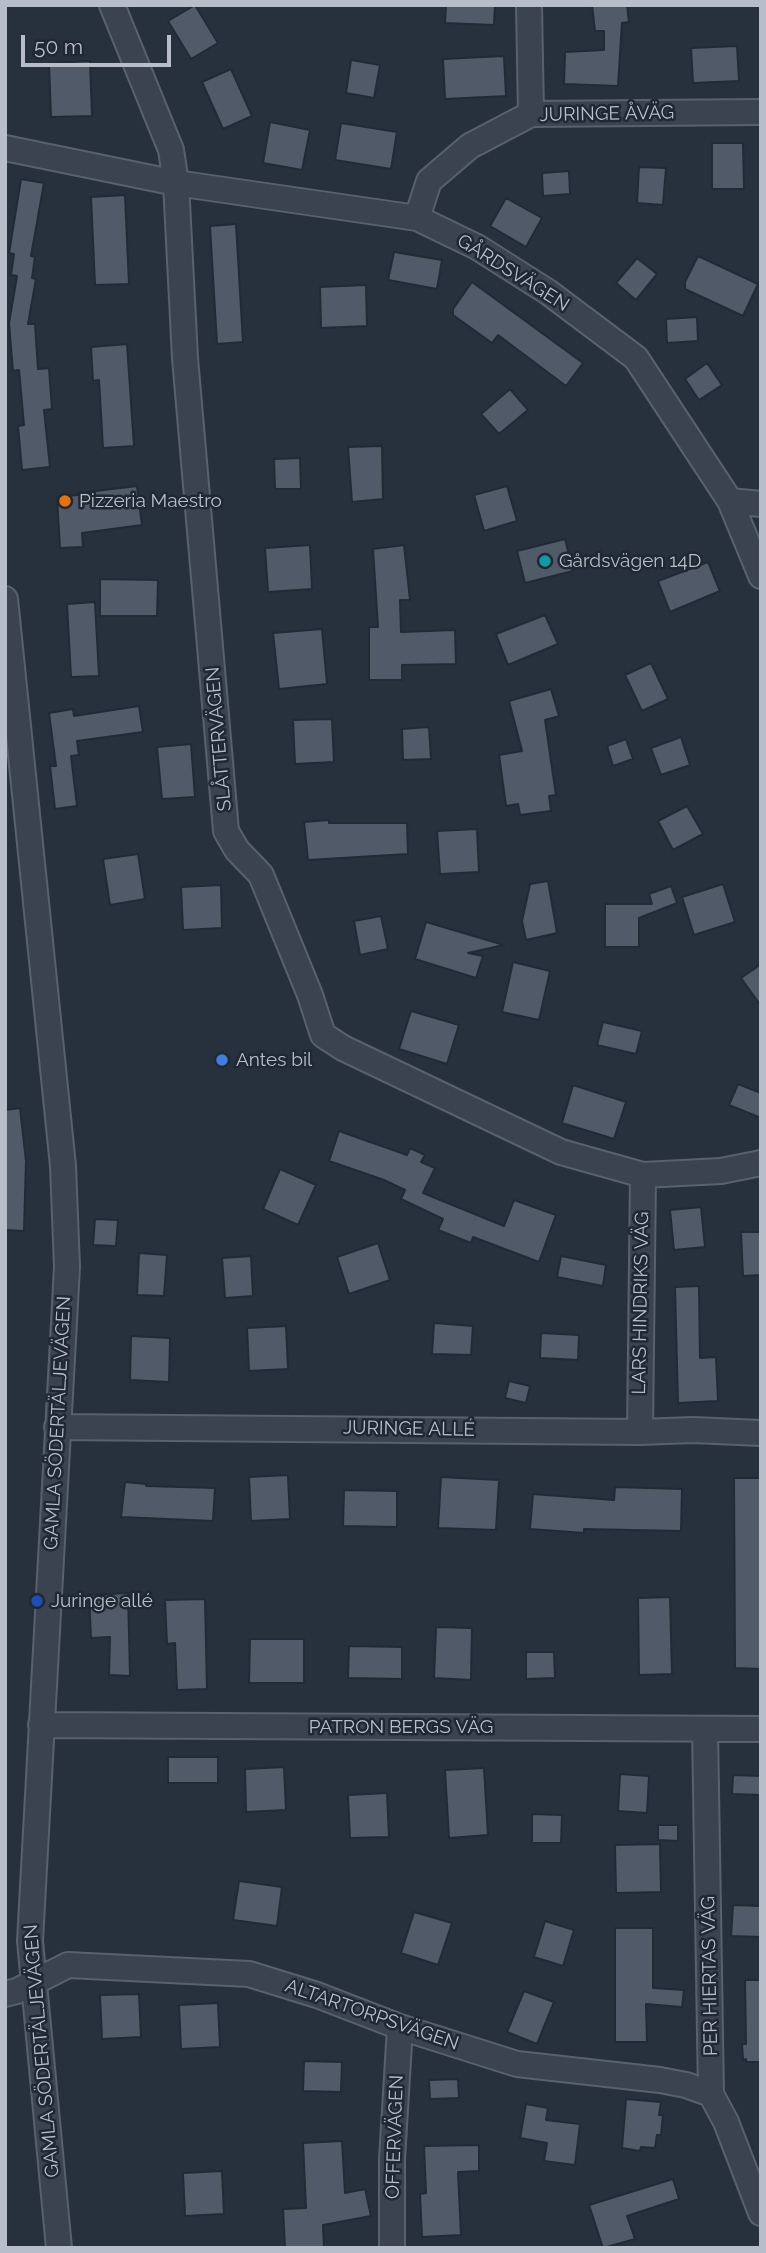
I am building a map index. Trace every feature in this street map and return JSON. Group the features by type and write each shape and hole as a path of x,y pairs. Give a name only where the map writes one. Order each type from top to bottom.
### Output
{"street":[{"name":"SLÅTTERVÄGEN","path":"112,5 171,150 176,183 185,358 226,831 237,850 261,875 310,995 323,1035 343,1048 561,1152 643,1175 720,1171 761,1163"},
{"path":"529,5 531,114"},
{"name":"JURINGE ÅVÄG","path":"417,218 429,181 470,146 531,114 761,112"},
{"name":"GÅRDSVÄGEN","path":"5,148 176,183 417,218 477,247 528,279 636,358 730,501 761,576"},
{"path":"730,501 761,503"},
{"name":"GAMLA SÖDERTÄLJEVÄGEN","path":"5,599 63,1166 67,1267 30,1941 59,2248"},
{"name":"LARS HINDRIKS VÄG","path":"640,1432 643,1175"},
{"name":"JURINGE ALLÉ","path":"57,1427 640,1432 692,1430 761,1433"},
{"name":"PATRON BERGS VÄG","path":"41,1725 761,1729"},
{"name":"PER HIERTAS VÄG","path":"705,1729 711,2094 726,2122 761,2213"},
{"name":"ALTARTORPSVÄGEN","path":"5,1994 68,1965 249,1975 317,1994 400,2027 517,2064 660,2080 711,2094"},
{"name":"OFFERVÄGEN","path":"392,2248 391,2159 400,2027"}],"building":[{"path":"195,5 218,43 191,59 168,21"},
{"path":"446,5 495,5 494,25 445,23"},
{"path":"592,5 627,5 629,22 622,23 618,86 564,84 565,52 604,50 604,31 595,31"},
{"path":"737,46 739,81 693,83 691,48"},
{"path":"504,56 506,96 445,99 443,59"},
{"path":"351,60 380,65 374,98 346,93"},
{"path":"90,61 92,116 51,117 49,63"},
{"path":"231,69 252,116 223,129 202,82"},
{"path":"270,122 310,130 302,170 263,163"},
{"path":"341,123 397,132 391,169 335,160"},
{"path":"712,143 743,143 744,189 712,189"},
{"path":"639,167 666,168 663,205 637,203"},
{"path":"569,171 570,194 543,196 542,173"},
{"path":"21,179 44,183 31,256 35,257 32,278 36,279 28,324 35,324 38,369 49,368 52,409 44,410 50,467 22,470 18,426 24,425 19,370 13,371 9,323 17,276 11,275 14,254 9,253"},
{"path":"125,195 129,284 95,285 91,197"},
{"path":"506,198 542,218 526,247 490,226"},
{"path":"236,224 243,342 217,344 210,226"},
{"path":"394,252 442,260 437,289 388,280"},
{"path":"698,256 758,284 743,316 685,289 685,282"},
{"path":"637,258 657,274 636,300 616,283"},
{"path":"472,282 583,363 566,386 498,335 492,343 453,315 453,309"},
{"path":"366,285 367,326 321,328 320,287"},
{"path":"697,317 698,341 667,343 666,319"},
{"path":"127,344 134,446 103,448 99,380 93,381 91,347"},
{"path":"707,363 722,385 699,400 685,379"},
{"path":"510,389 528,410 499,434 481,414"},
{"path":"382,446 383,499 352,502 348,447"},
{"path":"300,458 301,489 275,489 274,459"},
{"path":"137,486 142,525 82,533 83,547 60,548 57,497"},
{"path":"507,486 517,521 484,531 474,495"},
{"name":"Gårdsvägen 14D","path":"565,539 573,571 525,583 517,551"},
{"path":"310,545 312,589 268,592 265,548"},
{"path":"404,545 410,600 400,600 401,632 455,630 456,664 402,665 402,680 369,680 369,627 378,627 373,549"},
{"path":"708,562 720,591 670,612 658,581"},
{"path":"100,579 158,580 157,616 100,616"},
{"path":"95,602 99,676 71,677 67,604"},
{"path":"545,615 558,644 508,665 496,634"},
{"path":"322,629 327,684 279,689 273,633"},
{"path":"651,663 668,699 642,711 625,675"},
{"path":"551,689 559,716 545,720 556,795 549,796 551,811 520,815 518,804 506,806 499,755 522,751 509,701"},
{"path":"139,706 143,732 77,741 79,755 71,756 77,806 55,809 50,766 56,766 49,713 73,709 74,716"},
{"path":"332,719 334,762 295,764 293,720"},
{"path":"429,727 431,759 403,760 402,729"},
{"path":"681,737 690,765 661,775 651,748"},
{"path":"626,739 633,759 613,766 607,746"},
{"path":"191,744 195,797 162,799 157,747"},
{"path":"687,806 703,834 673,850 658,821"},
{"path":"329,820 329,823 407,823 408,854 308,860 304,822"},
{"path":"477,829 479,872 440,874 437,831"},
{"path":"138,854 145,899 110,905 103,859"},
{"path":"548,881 557,933 526,940 522,921 530,884"},
{"path":"723,884 735,922 694,935 682,897"},
{"path":"221,885 222,928 183,930 181,887"},
{"path":"671,886 677,903 639,918 639,947 605,947 605,904 652,904 649,894"},
{"path":"381,916 388,949 360,955 354,921"},
{"path":"426,922 504,945 468,953 483,956 476,978 415,959"},
{"path":"513,962 550,971 539,1020 502,1012"},
{"path":"761,964 761,1006 741,978"},
{"path":"411,1011 459,1025 447,1064 399,1049"},
{"path":"603,1022 642,1031 636,1054 597,1045"},
{"path":"738,1084 761,1093 761,1118 729,1105"},
{"path":"573,1085 626,1102 614,1139 562,1123"},
{"path":"20,1108 26,1161 24,1231 5,1230 5,1110"},
{"path":"339,1131 407,1155 410,1148 425,1155 421,1162 435,1168 423,1193 504,1226 514,1200 556,1215 539,1262 473,1237 471,1243 438,1230 443,1219 401,1199 405,1190 329,1161"},
{"path":"280,1169 316,1185 298,1225 263,1209"},
{"path":"701,1207 705,1247 674,1250 670,1210"},
{"path":"95,1219 118,1220 116,1246 93,1245"},
{"path":"741,1232 761,1232 761,1275 743,1276"},
{"path":"378,1243 390,1280 349,1294 337,1257"},
{"path":"139,1253 167,1255 164,1296 137,1295"},
{"path":"251,1256 253,1296 225,1298 222,1258"},
{"path":"561,1256 606,1265 603,1286 557,1277"},
{"path":"699,1286 700,1358 716,1357 718,1401 678,1403 675,1287"},
{"path":"434,1323 473,1326 471,1355 432,1354"},
{"path":"286,1326 288,1369 249,1371 247,1328"},
{"path":"541,1333 579,1335 578,1360 540,1358"},
{"path":"131,1336 170,1338 169,1382 130,1380"},
{"path":"509,1381 530,1386 526,1403 505,1398"},
{"path":"288,1475 290,1519 251,1521 249,1477"},
{"path":"441,1477 499,1480 496,1530 438,1528"},
{"path":"734,1478 761,1478 761,1669 735,1668"},
{"path":"125,1482 146,1486 215,1488 213,1521 121,1517"},
{"path":"615,1487 682,1489 681,1531 584,1529 584,1533 530,1529 533,1494 614,1500"},
{"path":"344,1490 397,1491 397,1527 343,1526"},
{"path":"128,1593 130,1676 109,1675 110,1637 91,1638 89,1595"},
{"path":"670,1597 672,1674 639,1675 638,1598"},
{"path":"205,1599 207,1689 177,1690 175,1643 167,1644 165,1600"},
{"path":"436,1627 472,1628 471,1680 434,1678"},
{"path":"250,1639 304,1639 304,1683 249,1683"},
{"path":"349,1646 402,1647 402,1679 348,1678"},
{"path":"526,1652 554,1652 555,1678 526,1679"},
{"path":"168,1757 218,1757 218,1783 168,1783"},
{"path":"284,1767 286,1810 246,1812 245,1769"},
{"path":"484,1768 488,1835 449,1838 445,1770"},
{"path":"620,1774 649,1776 647,1813 618,1811"},
{"path":"733,1775 761,1776 761,1795 732,1794"},
{"path":"387,1793 389,1837 350,1838 348,1795"},
{"path":"532,1814 562,1815 561,1843 532,1843"},
{"path":"658,1825 678,1825 678,1841 658,1840"},
{"path":"660,1844 661,1892 616,1893 615,1845"},
{"path":"239,1881 282,1887 277,1926 233,1920"},
{"path":"733,1905 761,1906 761,1937 731,1936"},
{"path":"414,1912 452,1923 438,1965 401,1953"},
{"path":"545,1921 574,1930 563,1966 534,1957"},
{"path":"615,1928 653,1928 653,1988 684,1990 682,2007 646,2004 647,2042 615,2042"},
{"path":"745,1980 761,1980 761,2062 743,2060 742,2044 746,2044"},
{"path":"524,1991 554,2002 537,2044 507,2032"},
{"path":"139,1994 141,2037 102,2039 100,1995"},
{"path":"218,2003 220,2047 181,2049 179,2005"},
{"path":"304,2061 342,2062 341,2092 303,2091"},
{"path":"458,2079 459,2098 430,2099 429,2080"},
{"path":"626,2099 661,2102 661,2135 657,2135 655,2148 641,2147 640,2151 622,2148"},
{"path":"526,2104 548,2108 546,2120 580,2124 575,2165 544,2161 547,2143 520,2138"},
{"path":"342,2141 345,2193 365,2189 371,2216 323,2225 324,2248 285,2248 283,2209 306,2208 303,2143"},
{"path":"479,2145 479,2171 458,2172 461,2235 422,2237 420,2194 426,2193 424,2146"},
{"path":"222,2171 224,2214 185,2216 183,2173"},
{"path":"673,2179 679,2199 627,2216 635,2239 603,2248 589,2205"}],"place":[{"name":"Pizzeria Maestro","path":"65,501"},
{"name":"Gårdsvägen 14D","path":"545,561"},
{"name":"Antes bil","path":"222,1060"},
{"name":"Juringe allé","path":"37,1601"}]}
